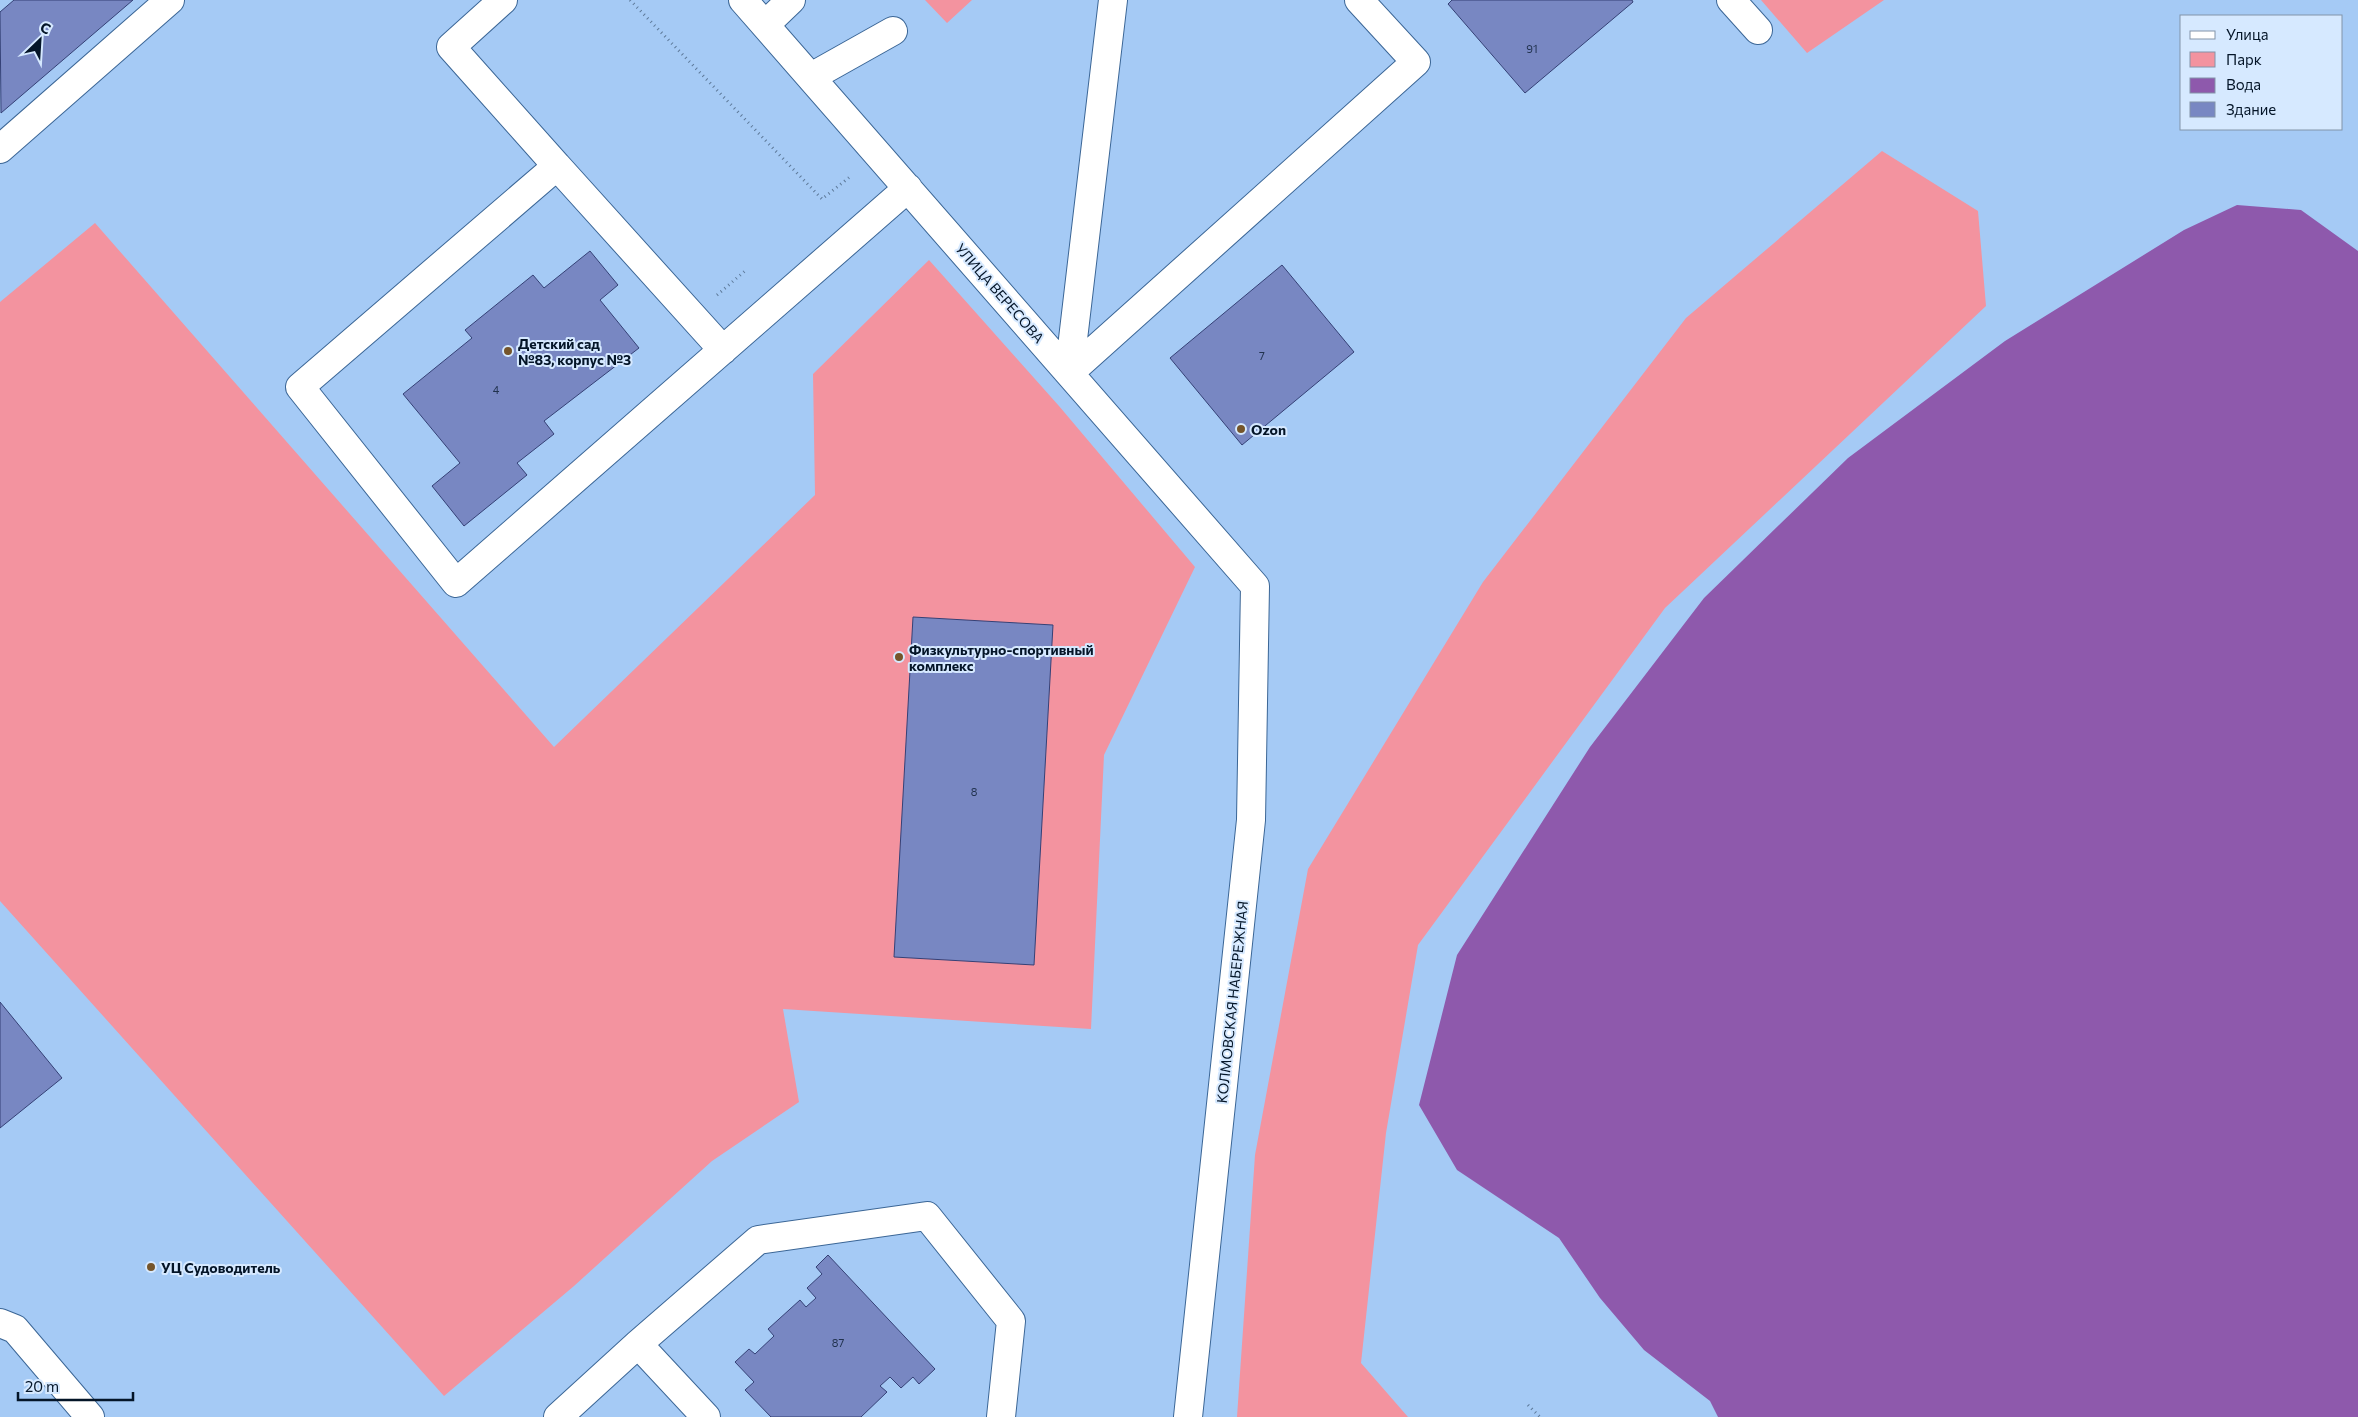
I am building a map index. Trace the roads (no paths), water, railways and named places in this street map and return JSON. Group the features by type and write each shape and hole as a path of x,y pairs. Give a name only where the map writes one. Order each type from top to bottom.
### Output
{"street":[{"path":"0,149 170,0"},
{"path":"503,0 451,47 722,350"},
{"name":"УЛИЦА ВЕРЕСОВА","path":"744,0 1255,586"},
{"path":"765,25 791,0"},
{"path":"1069,373 1113,0"},
{"path":"1069,373 1416,62 1359,0"},
{"path":"1731,0 1758,30"},
{"path":"811,77 892,31"},
{"path":"557,166 300,387 456,583 908,188"},
{"name":"КОЛМОВСКАЯ НАБЕРЕЖНАЯ","path":"1188,1417 1251,820 1255,586"},
{"path":"558,1417 638,1344 758,1240 927,1216 1011,1321 1001,1417"},
{"path":"0,1323 15,1329 90,1417"},
{"path":"638,1344 706,1417"}],"water":[{"path":"2237,205 2301,210 2358,251 2358,1417 1718,1417 1710,1401 1644,1350 1600,1298 1559,1238 1457,1170 1419,1105 1457,955 1590,747 1704,598 1848,458 2005,341 2184,230"}],"place":[{"name":"Детский сад №83, корпус №3","path":"508,351"},
{"name":"Ozon","path":"1241,429"},
{"name":"Физкультурно-спортивный комплекс","path":"899,657"},
{"name":"УЦ Судоводитель","path":"151,1267"}]}
